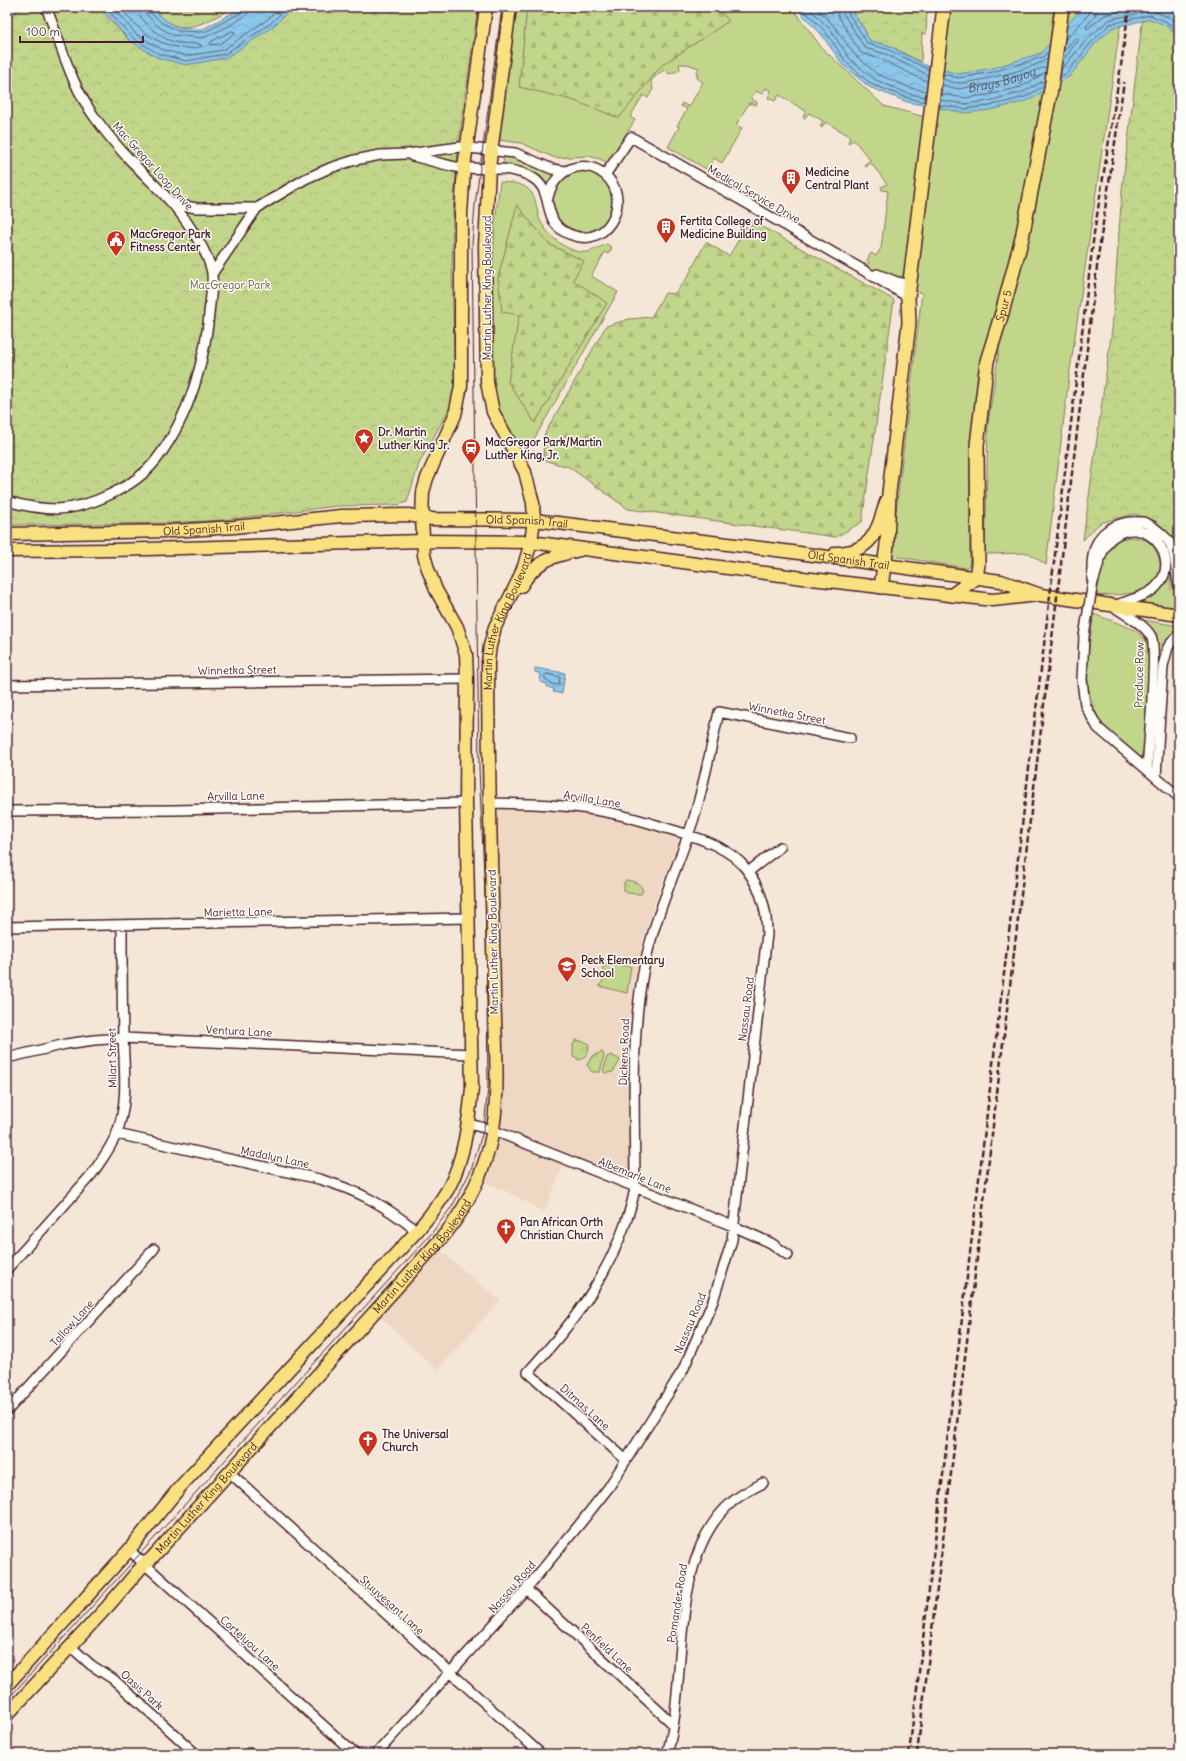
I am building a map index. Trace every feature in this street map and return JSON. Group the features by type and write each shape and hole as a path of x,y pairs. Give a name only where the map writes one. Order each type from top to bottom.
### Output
{"highway":[{"path":"881,587 889,493 909,323 909,291 944,7"},
{"name":"Spur 5","path":"976,578 978,564 977,445 986,361 1002,313 1022,238 1051,89 1062,7"},
{"path":"952,595 976,578"}],"main road":[{"name":"Martin Luther King Boulevard","path":"7,1685 129,1550 180,1487 417,1231 449,1188 458,1164 469,1124 472,1088 466,804 466,654 458,627 431,580 424,555 422,518 423,492 426,478 455,415 461,386 461,222 464,167 486,7"},
{"name":"Martin Luther King Boulevard","path":"7,1715 108,1606 144,1563 150,1560 449,1228 467,1202 477,1181 490,1144 495,1080 489,803 488,662 490,646 498,619 518,581 531,542 534,520 533,503 525,472 492,412 487,382 485,246 489,168 510,7"},
{"path":"792,552 811,550 846,553 858,549 870,541 877,532 889,493"},
{"name":"Old Spanish Trail","path":"7,534 172,531 234,528 341,516 408,515 422,518 534,520 884,564 1001,581 1041,595 1179,615"},
{"name":"Old Spanish Trail","path":"7,552 423,541 531,542 683,563 993,600 1041,595"},
{"path":"498,619 503,616 523,581 544,560 552,556 588,549"}],"street":[{"name":"Mac Gregor Loop Drive","path":"7,502 42,509 76,506 126,486 154,463 172,436 201,366 208,324 212,274 208,261 197,238 172,204 132,162 96,119 77,89 61,51 46,7"},
{"name":"Medical Service Drive","path":"605,175 631,137 865,270 897,282 909,291"},
{"path":"212,274 257,208 305,179 330,168 380,155 466,148 515,153 552,169 566,171 585,167 592,168 605,175 615,188 618,200 616,212 608,227 594,235 577,237 562,230 551,218 548,210 548,198 552,185 557,178 566,171"},
{"path":"407,154 457,167 509,170 528,176 538,183 548,198"},
{"path":"172,204 197,208 257,208"},
{"path":"1093,582 1092,563 1097,543 1105,533 1113,527 1125,523 1143,522 1158,531 1168,540 1176,558 1179,587"},
{"path":"1113,606 1143,595 1156,587 1164,574 1166,562 1161,545 1154,537 1141,530 1127,531 1118,534 1104,546 1093,582 1084,636 1082,680 1085,705 1098,728 1179,797"},
{"name":"Produce Row","path":"1113,606 1143,627 1152,637 1153,662 1147,770"},
{"name":"Produce Row","path":"1156,777 1163,666 1168,647 1179,635"},
{"name":"Winnetka Street","path":"7,686 467,679"},
{"name":"Winnetka Street","path":"719,712 850,738"},
{"name":"Dickens Road","path":"528,1372 554,1343 583,1307 595,1289 610,1261 625,1226 633,1201 635,1188 636,1051 638,1010 643,973 657,919 694,817 719,712"},
{"name":"Arvilla Lane","path":"489,803 550,805 602,811 688,834"},
{"name":"Arvilla Lane","path":"7,811 176,810 466,804"},
{"name":"Nassau Road","path":"376,1754 526,1589 604,1492 676,1381 714,1301 732,1240 767,934 767,918 759,889 748,872 739,862 714,845 688,834"},
{"path":"748,872 780,847"},
{"name":"Marietta Lane","path":"7,927 122,926 469,918"},
{"name":"Milart Street","path":"7,1269 92,1174 104,1157 116,1134 125,1090 126,1063 123,1038 122,926"},
{"name":"Ventura Lane","path":"7,1058 66,1044 123,1038 472,1054"},
{"name":"Albemarle Lane","path":"469,1124 492,1130 733,1226 771,1243 788,1255"},
{"name":"Madalyn Lane","path":"116,1134 320,1179 342,1186 383,1205 417,1231"},
{"name":"Tallow Lane","path":"7,1412 154,1249"},
{"name":"Ditmas Lane","path":"528,1372 626,1460"},
{"name":"Stuyvesant Lane","path":"229,1472 541,1754"},
{"name":"Pomander Road","path":"667,1754 673,1724 687,1599 694,1564 709,1530 731,1503 745,1492 763,1483"},
{"name":"Cortelyou Lane","path":"129,1550 355,1754"},
{"name":"Penfield Lane","path":"526,1589 673,1724"},
{"name":"Oasis Park","path":"70,1646 91,1665 113,1679 196,1754"}],"shaded area":[{"name":"Peck Elementary School","path":"503,807 563,811 611,818 676,836 678,839 678,843 658,893 643,941 632,996 628,1059 630,1170 627,1175 621,1176 505,1129 499,1121 496,814 497,809"},
{"path":"499,1140 564,1164 544,1212 508,1192 482,1181 495,1144"},
{"path":"439,1249 500,1301 437,1370 378,1315"}],"green space":[{"name":"MacGregor Park","path":"19,7 97,7 130,41 274,26 293,7 478,7 459,139 453,213 452,272 455,381 450,407 419,464 407,502 398,505 337,506 223,520 166,523 7,525 7,24"},
{"path":"147,7 234,7 200,24 179,27 169,24"},
{"path":"514,7 792,7 821,47 884,106 925,117 905,275 894,278 867,268 865,263 867,265 869,262 867,260 871,253 876,256 881,248 888,191 882,190 881,187 887,184 871,163 866,167 864,165 870,160 854,140 848,143 850,136 825,122 822,128 820,126 823,121 809,113 805,118 803,117 806,111 779,95 775,101 768,98 771,91 766,88 762,94 756,91 751,99 757,102 756,105 749,103 736,125 742,128 722,163 714,158 708,170 668,147 679,127 677,126 687,109 681,106 682,103 689,107 703,82 697,78 698,75 696,74 699,68 687,64 679,64 680,70 669,74 666,69 651,81 653,89 648,98 643,95 630,117 635,120 608,163 588,156 555,158 521,143 498,140"},
{"path":"527,7 717,7 729,21 662,65 619,118 572,100 519,87"},
{"path":"849,7 928,7 926,34 922,33 921,62 888,45 870,41 864,29"},
{"path":"949,7 1054,7 1046,78 1024,196 1015,239 987,340 977,393 970,455 970,559 969,566 965,568 893,556 891,553 922,293 915,291"},
{"path":"1068,7 1123,7 1069,377 1046,565 1029,553 985,554 988,424 1003,324 1041,181"},
{"path":"1144,7 1179,7 1179,554 1170,536 1156,521 1134,514 1100,523 1083,540 1112,329 1122,190"},
{"path":"504,156 519,159 553,173 554,176 549,184 546,185 528,170 503,165"},
{"path":"583,171 595,173 605,180 612,190 614,202 612,214 605,224 595,231 583,233 571,231 561,224 554,214 552,202 554,190 561,180 571,173"},
{"path":"500,182 519,184 526,187 532,193 542,224 552,237 565,247 580,252 594,250 607,244 612,248 608,254 605,252 591,276 618,292 525,455 501,415 493,393 492,284 495,222"},
{"path":"517,205 549,244 584,261 573,280 607,303 535,423 508,382 519,315 502,312 498,278"},
{"path":"750,220 894,300 862,522 836,537 628,509 569,467 543,460 544,435 606,326 629,319 651,317 665,293 674,294 687,278 706,242 729,256"},
{"path":"1130,537 1145,540 1155,549 1160,562 1159,576 1156,582 1151,587 1138,592 1097,596 1102,566 1108,551 1118,541"},
{"path":"1170,575 1171,589 1179,600 1179,609 1143,604 1142,602 1152,597 1159,591"},
{"path":"1094,614 1135,630 1144,638 1147,644 1149,656 1144,749 1140,758 1108,730 1099,718 1092,704 1089,689 1088,659"},
{"path":"1143,620 1179,626 1179,630 1167,640 1159,653 1154,635 1142,622"},
{"path":"626,880 638,884 643,890 641,894 627,893 624,890 624,882"},
{"path":"603,965 631,966 627,993 599,986 603,981"},
{"path":"576,1040 588,1043 589,1049 580,1060 573,1057 573,1045"},
{"path":"602,1052 604,1055 600,1072 592,1072 587,1065 592,1056"},
{"path":"611,1055 620,1061 613,1072 605,1073 603,1071 607,1057"}],"water":[{"path":"100,7 151,7 165,20 177,27 203,29 243,7 293,7 274,26 226,58 186,65 158,58 130,41"},
{"name":"Brays Bayou","path":"795,7 849,7 864,29 870,41 888,45 925,65 958,74 993,68 1041,53 1083,7 1179,7 1179,37 1165,25 1150,19 1112,28 1094,45 1070,76 1027,101 990,110 965,113 907,102 869,87 843,65 821,34"},
{"path":"535,668 565,673 562,694 553,692 554,689 547,687 547,684 540,682 541,674 535,672"}],"tram line":[{"path":"7,1700 431,1234 453,1205 471,1170 484,1128 488,1087 486,915 479,768 472,245 475,205 502,7"}],"railway":[{"path":"909,1754 1094,234 1129,7"},
{"path":"917,1754 1099,250 1124,82"}],"place":[{"name":"Medicine Central Plant","path":"791,195"},
{"name":"Fertita College of Medicine Building","path":"666,244"},
{"name":"MacGregor Park Fitness Center","path":"116,257"},
{"name":"Dr. Martin Luther King Jr.","path":"364,455"},
{"name":"MacGregor Park/Martin Luther King, Jr.","path":"471,465"},
{"name":"Peck Elementary School","path":"567,983"},
{"name":"Pan African Orth Christian Church","path":"506,1245"},
{"name":"The Universal Church","path":"368,1457"}]}
